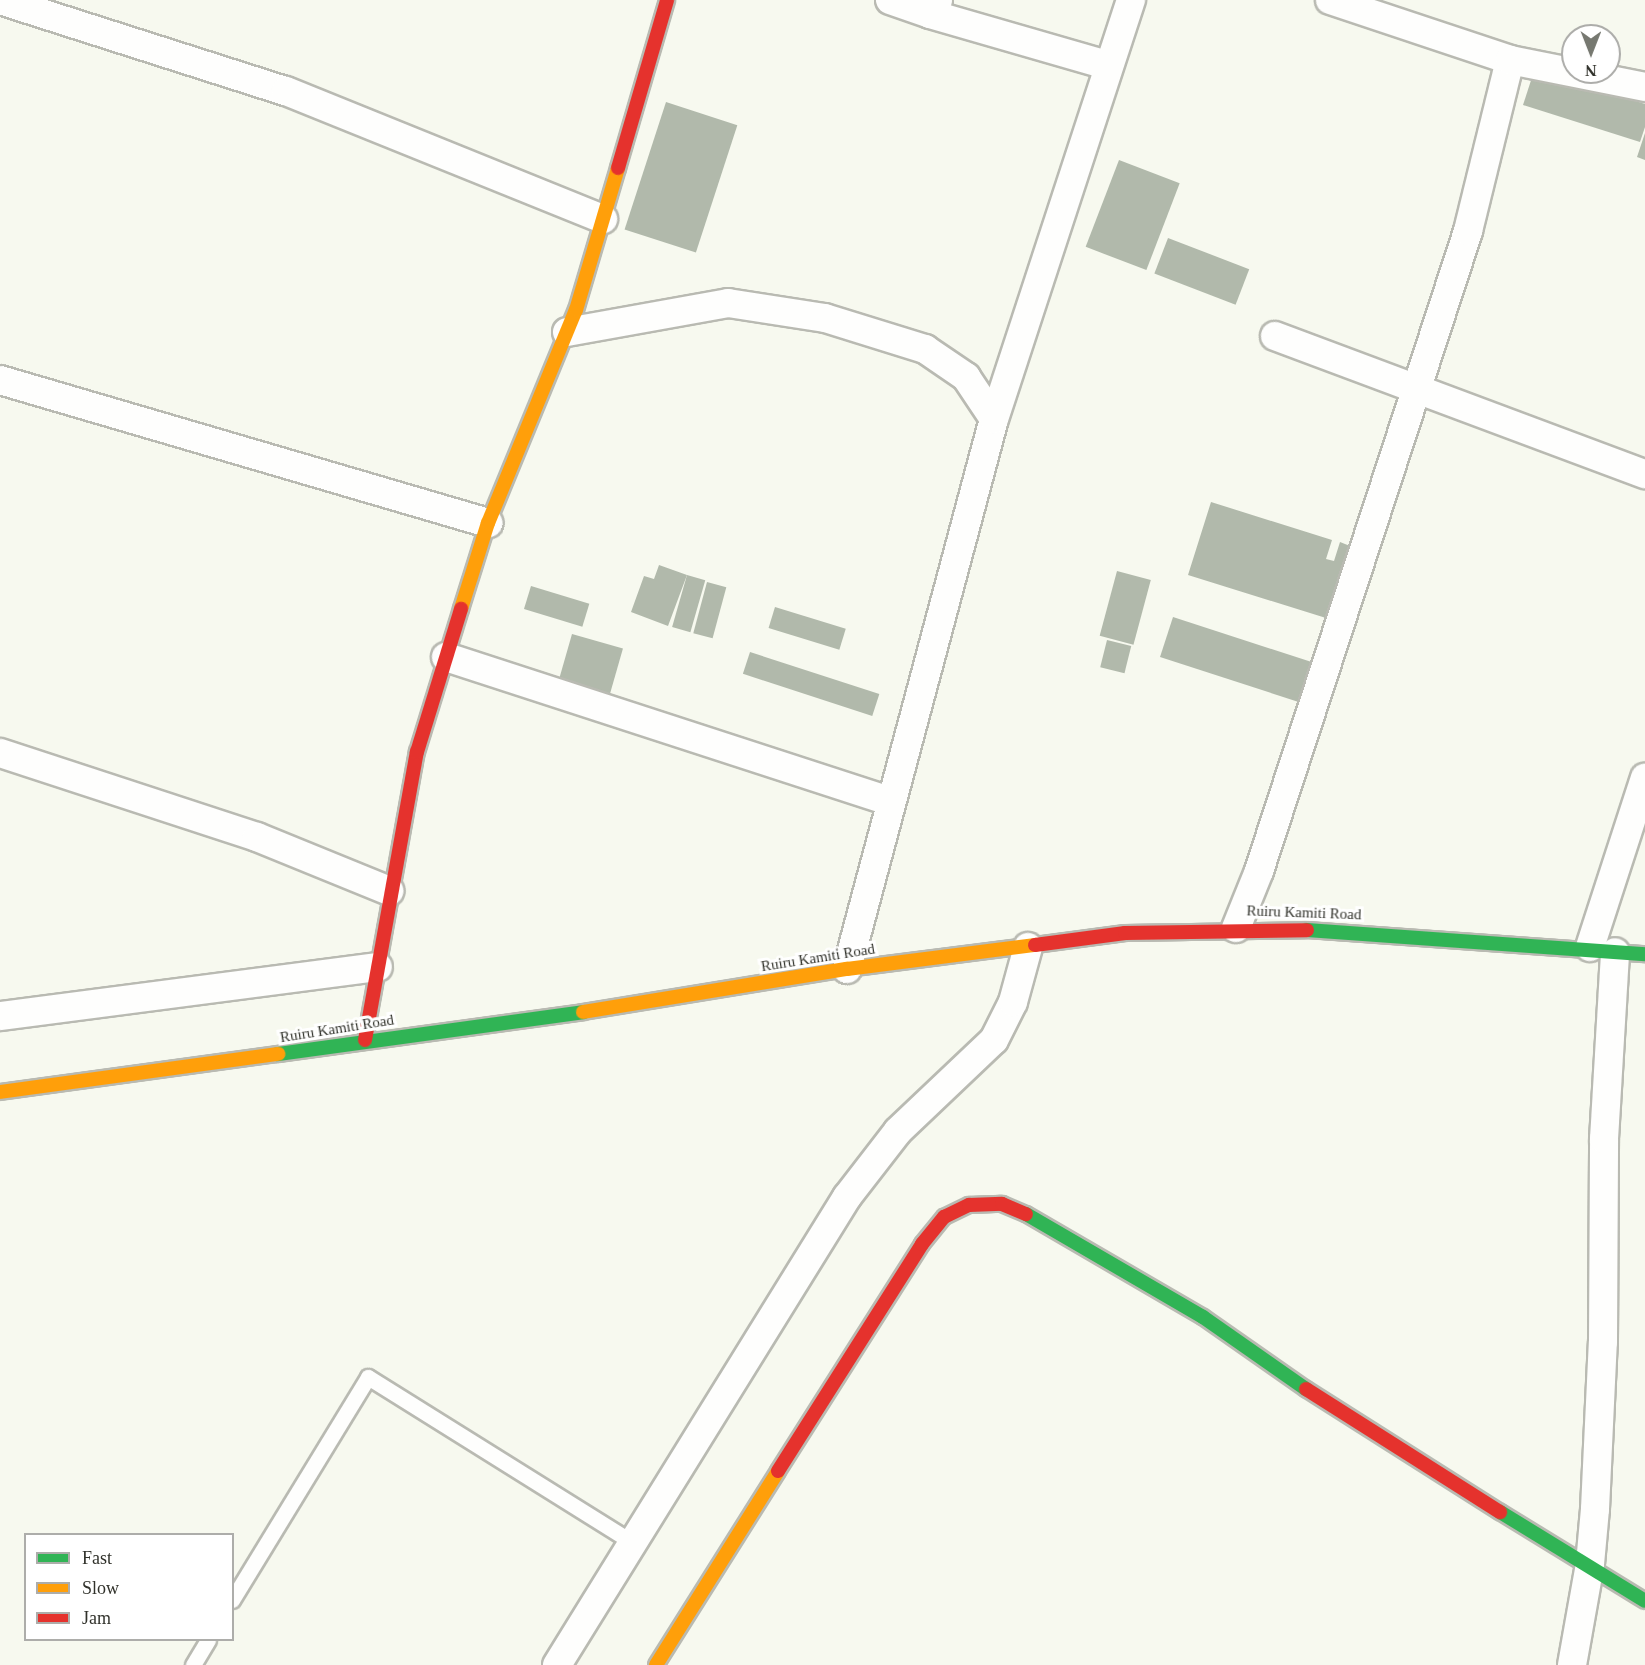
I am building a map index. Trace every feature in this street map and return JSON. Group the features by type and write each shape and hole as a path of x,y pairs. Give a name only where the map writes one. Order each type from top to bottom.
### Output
{"street":[{"path":"0,0 286,91 603,219"},
{"path":"365,1040 389,891 417,752 488,523 567,332 603,219 667,0"},
{"path":"890,0 934,7 1107,65"},
{"path":"847,969 890,801 994,419 1107,65 1131,0"},
{"path":"1330,0 1510,60 1645,87"},
{"path":"1236,928 1262,860 1480,193 1510,60"},
{"path":"567,332 728,303 825,318 925,348 966,377 994,419"},
{"path":"1275,336 1417,386 1645,474"},
{"path":"0,380 488,523"},
{"path":"446,657 890,801"},
{"path":"0,753 256,837 389,891"},
{"path":"1572,1665 1590,1564 1602,1354 1603,950 1645,778"},
{"name":"Ruiru Kamiti Road","path":"0,1092 252,1059 365,1040 672,1000 847,969 1125,933 1236,928 1361,931 1645,954"},
{"path":"557,1665 847,1197 898,1131 994,1040 1013,1002 1028,947"},
{"path":"0,1016 378,966"},
{"path":"656,1665 915,1253 944,1217 969,1205 1002,1204 1037,1219 1203,1317 1352,1420 1590,1564 1645,1601"}],"lane":[{"path":"234,1597 368,1377 632,1542"},
{"path":"193,1665 207,1641"}],"building":[{"path":"1535,68 1561,77 1561,84 1584,84 1645,104 1645,127 1640,142 1523,105"},
{"path":"666,102 737,125 696,253 625,229"},
{"path":"1645,133 1645,160 1637,157"},
{"path":"1119,160 1180,183 1146,270 1086,247"},
{"path":"1168,238 1249,269 1236,305 1154,273"},
{"path":"1211,502 1332,540 1326,559 1334,561 1340,542 1350,546 1326,618 1188,575"},
{"path":"659,565 687,575 668,626 631,612 644,576 654,579"},
{"path":"1117,571 1151,580 1133,645 1100,636"},
{"path":"687,575 705,580 690,632 672,627"},
{"path":"707,582 726,587 713,638 693,633"},
{"path":"531,586 589,604 582,627 524,609"},
{"path":"775,607 846,629 839,650 769,628"},
{"path":"1173,617 1315,663 1302,703 1160,657"},
{"path":"572,634 623,649 610,695 559,680"},
{"path":"1107,640 1131,646 1124,673 1100,667"},
{"path":"750,652 879,694 872,716 743,674"}],"traffic: fast":[{"path":"1307,930 1645,954"},
{"path":"278,1054 583,1012"},
{"path":"1026,1214 1203,1317 1306,1389"},
{"path":"1500,1512 1645,1601"}],"traffic: slow":[{"path":"461,609 488,523 576,310 618,168"},
{"path":"583,1012 847,969 1035,945"},
{"path":"0,1092 278,1054"},
{"path":"656,1665 778,1471"}],"traffic: jam":[{"path":"618,168 667,0"},
{"path":"365,1040 417,752 461,609"},
{"path":"1035,945 1125,933 1307,930"},
{"path":"778,1471 922,1244 944,1217 969,1205 1002,1204 1026,1214"},
{"path":"1306,1389 1500,1512"}]}
